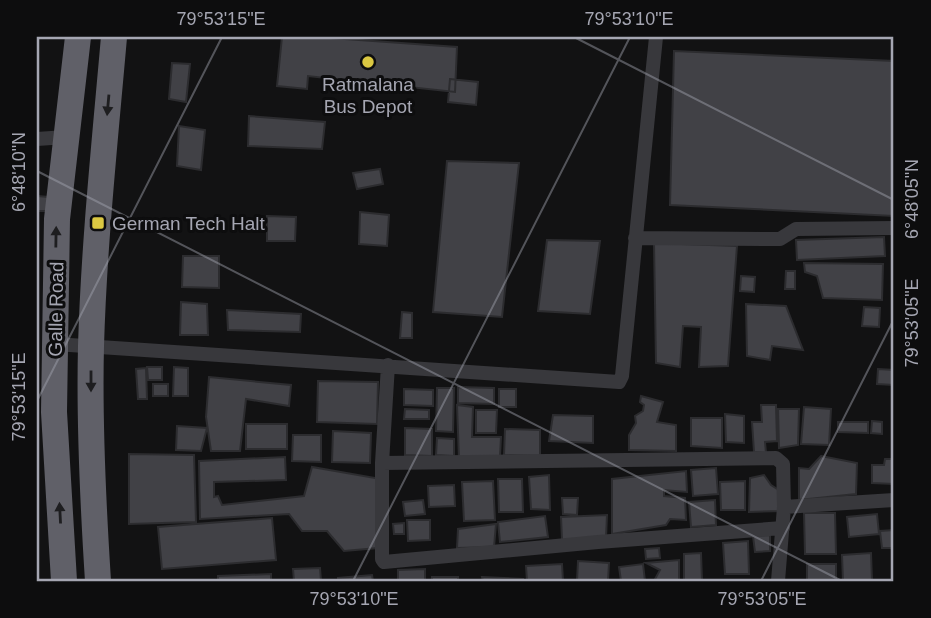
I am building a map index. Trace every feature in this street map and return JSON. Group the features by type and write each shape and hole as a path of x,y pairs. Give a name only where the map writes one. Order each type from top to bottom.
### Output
{"highway":[{"name":"Galle Road","path":"64,581 54,412 57,219 78,37"},
{"name":"Galle Road","path":"98,581 92,490 91,347 98,208 114,37"}],"street":[{"path":"55,344 619,382 622,376 656,37"},
{"path":"37,139 66,136"},
{"path":"635,238 780,239 796,229 894,228"},
{"path":"388,365 382,463 382,559 388,564 598,542 783,528"},
{"path":"382,463 776,458 783,464 784,507 778,581"},
{"path":"784,507 894,500"}],"building":[{"name":"Ratmalana Bus Depot","path":"282,37 457,47 455,92 308,76 307,89 277,86"},
{"path":"674,51 894,61 894,216 670,205"},
{"path":"172,63 190,64 186,102 169,99"},
{"path":"450,79 478,82 476,105 448,102"},
{"path":"249,116 325,122 322,149 248,146"},
{"path":"179,126 205,130 201,170 177,166"},
{"path":"447,161 519,163 502,317 433,312"},
{"path":"380,169 383,184 357,189 353,173"},
{"path":"37,196 49,197 48,211 37,211"},
{"path":"360,212 389,215 387,246 359,244"},
{"path":"267,216 296,217 295,241 267,241"},
{"path":"884,237 885,256 797,260 796,240"},
{"path":"547,240 600,241 590,314 538,311"},
{"path":"654,243 737,246 728,366 699,367 701,327 683,326 680,367 656,363"},
{"path":"183,256 219,256 219,288 182,287"},
{"path":"804,263 883,264 882,300 823,298 817,276 805,272"},
{"path":"786,271 795,271 795,289 785,289"},
{"path":"741,276 755,277 754,292 740,291"},
{"path":"181,302 207,304 208,335 180,335"},
{"path":"746,304 786,306 803,350 772,346 770,360 747,356"},
{"path":"864,307 880,308 879,327 862,326"},
{"path":"227,310 301,314 300,332 228,330"},
{"path":"402,312 412,313 412,338 400,338"},
{"path":"147,367 162,367 162,380 148,380"},
{"path":"174,367 188,368 188,396 173,396"},
{"path":"146,368 147,399 138,399 136,369"},
{"path":"878,369 894,370 894,385 877,384"},
{"path":"209,377 291,385 289,406 246,399 240,451 211,451 206,417"},
{"path":"318,381 378,382 377,424 317,422"},
{"path":"153,384 168,384 168,396 153,396"},
{"path":"458,387 494,388 494,404 458,403"},
{"path":"437,388 454,388 453,432 436,431"},
{"path":"404,389 433,390 433,406 404,405"},
{"path":"499,389 516,389 516,407 499,407"},
{"path":"641,396 663,402 657,422 676,425 676,451 629,450 629,435 636,423 635,416 643,411"},
{"path":"457,405 473,407 472,437 501,437 500,456 459,459"},
{"path":"761,405 776,405 777,441 765,442 766,453 754,452 752,422 762,422"},
{"path":"804,407 831,409 829,445 801,444"},
{"path":"405,409 429,410 429,419 404,419"},
{"path":"778,409 799,409 798,445 779,448"},
{"path":"476,410 497,410 496,433 476,433"},
{"path":"725,414 744,416 744,443 726,442"},
{"path":"553,415 593,416 593,443 549,441"},
{"path":"691,418 722,418 722,448 691,446"},
{"path":"872,421 882,422 882,434 871,433"},
{"path":"838,422 868,422 868,433 838,432"},
{"path":"246,424 287,424 287,449 246,449"},
{"path":"177,426 207,428 201,451 176,450"},
{"path":"405,428 432,429 432,456 405,455"},
{"path":"505,429 540,430 540,456 504,455"},
{"path":"333,431 371,433 370,463 332,462"},
{"path":"293,435 321,435 321,462 292,461"},
{"path":"437,438 454,439 454,456 436,455"},
{"path":"129,454 194,455 196,522 129,524"},
{"path":"821,456 857,463 856,494 799,500 799,468 809,469"},
{"path":"285,457 286,480 214,482 214,497 218,496 222,505 304,496 312,467 381,479 378,548 344,551 327,531 302,531 289,514 200,519 199,461"},
{"path":"885,459 894,459 894,484 872,483 872,465 884,465"},
{"path":"716,468 718,494 693,496 691,470"},
{"path":"686,471 687,492 664,490 664,496 685,498 686,520 670,519 666,525 612,534 612,479"},
{"path":"549,475 550,510 531,509 529,477"},
{"path":"764,475 771,485 782,492 782,511 749,512 750,478"},
{"path":"498,479 522,479 523,512 499,512"},
{"path":"493,481 495,520 464,521 462,482"},
{"path":"745,481 745,510 721,510 720,482"},
{"path":"454,485 455,506 429,507 428,486"},
{"path":"562,498 578,498 577,515 563,514"},
{"path":"423,500 425,514 405,516 403,502"},
{"path":"715,500 716,525 691,527 689,502"},
{"path":"804,513 835,513 836,554 805,554"},
{"path":"877,514 879,534 849,537 847,517"},
{"path":"607,515 606,538 562,540 561,517"},
{"path":"545,516 548,537 500,542 498,522"},
{"path":"272,518 276,560 162,569 158,527"},
{"path":"407,520 430,520 430,540 408,541"},
{"path":"404,523 404,534 394,534 393,524"},
{"path":"496,524 494,547 457,548 458,529"},
{"path":"894,530 894,554 893,548 882,548 880,531"},
{"path":"770,535 770,551 755,552 753,536"},
{"path":"748,541 749,574 725,574 723,543"},
{"path":"659,548 660,558 646,559 645,549"},
{"path":"701,553 702,581 684,581 684,554"},
{"path":"871,553 872,581 843,581 842,555"},
{"path":"679,560 679,581 654,581 660,570 646,563"},
{"path":"578,561 609,563 608,581 577,581"},
{"path":"562,564 563,581 527,581 526,566"},
{"path":"643,564 645,581 621,581 619,567"},
{"path":"807,564 836,564 836,581 807,581"},
{"path":"320,568 321,581 294,581 293,569"},
{"path":"425,569 425,581 398,581 398,570"},
{"path":"271,574 271,581 218,581 218,576"},
{"path":"372,575 373,581 338,581 338,578"},
{"path":"432,577 458,577 458,581 432,581"},
{"path":"482,577 523,579 523,581 483,581"}],"place":[{"name":"Ratmalana Bus Depot","path":"368,62"},
{"name":"German Tech Halt","path":"98,223"}]}
